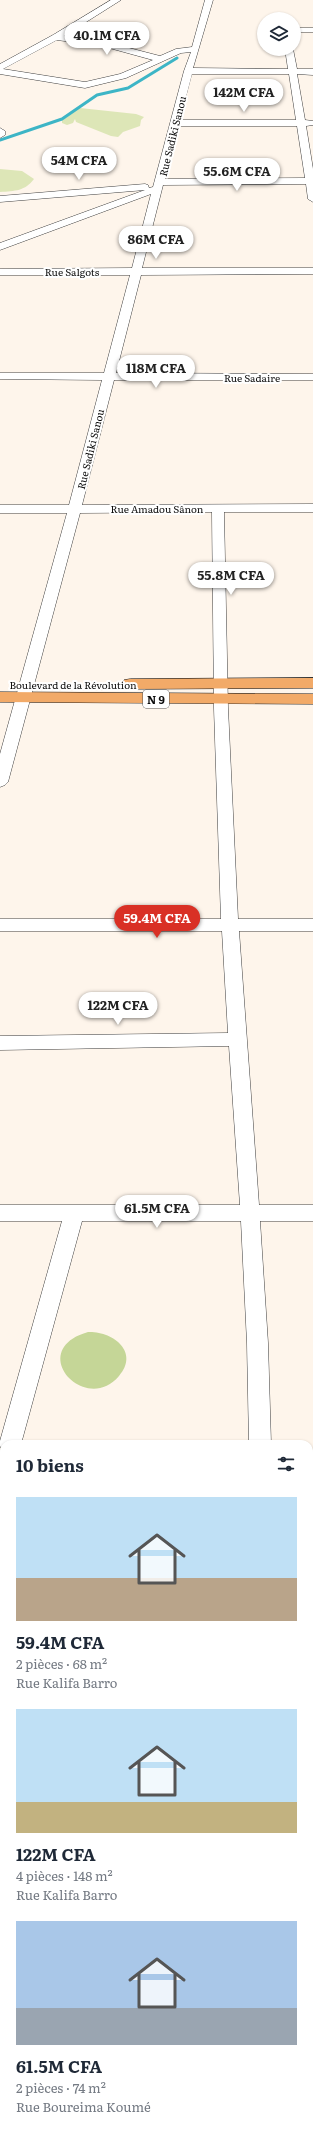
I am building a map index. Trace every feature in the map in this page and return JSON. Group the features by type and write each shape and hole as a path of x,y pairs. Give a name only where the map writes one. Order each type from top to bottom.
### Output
{"main road":[{"name":"Boulevard de la Révolution","path":"221,692 313,683"},
{"name":"Boulevard de la Révolution","path":"0,684 25,690 221,692 313,699"},
{"name":"Boulevard de la Révolution","path":"0,698 25,690"}],"street":[{"path":"0,67 56,37 118,0"},
{"name":"Rue Sadiki Sanou","path":"0,782 75,508 160,185 188,71 210,0"},
{"path":"301,30 313,30"},
{"path":"56,37 102,44 160,59"},
{"path":"0,70 85,85 124,76 179,51 196,49"},
{"path":"291,56 312,181 313,200"},
{"path":"188,71 313,72"},
{"path":"175,123 313,124"},
{"path":"0,199 160,185 312,181"},
{"path":"0,246 160,185"},
{"name":"Rue Salgots","path":"0,272 313,271"},
{"name":"Rue Sadaire","path":"0,376 108,378 313,377"},
{"name":"Rue Amadou Sânon","path":"0,509 313,508"},
{"path":"218,509 218,610 231,925 237,1039 251,1214 260,1440"},
{"path":"0,925 313,925"},
{"path":"0,1043 237,1039"},
{"path":"0,1213 313,1213"},
{"path":"11,1440 74,1213"}],"green space":[{"path":"80,108 136,114 144,117 141,120 140,126 123,132 118,137 111,136 76,122 75,119 73,123 67,125 62,123 62,120"},
{"path":"0,169 22,171 34,179 23,188 15,191 0,192"},
{"path":"88,1332 106,1335 114,1339 125,1351 127,1359 125,1367 119,1376 105,1386 91,1389 78,1384 67,1376 61,1364 61,1352 70,1341"}],"waterway":[{"path":"0,140 62,119 97,95 128,88 177,58"}]}
